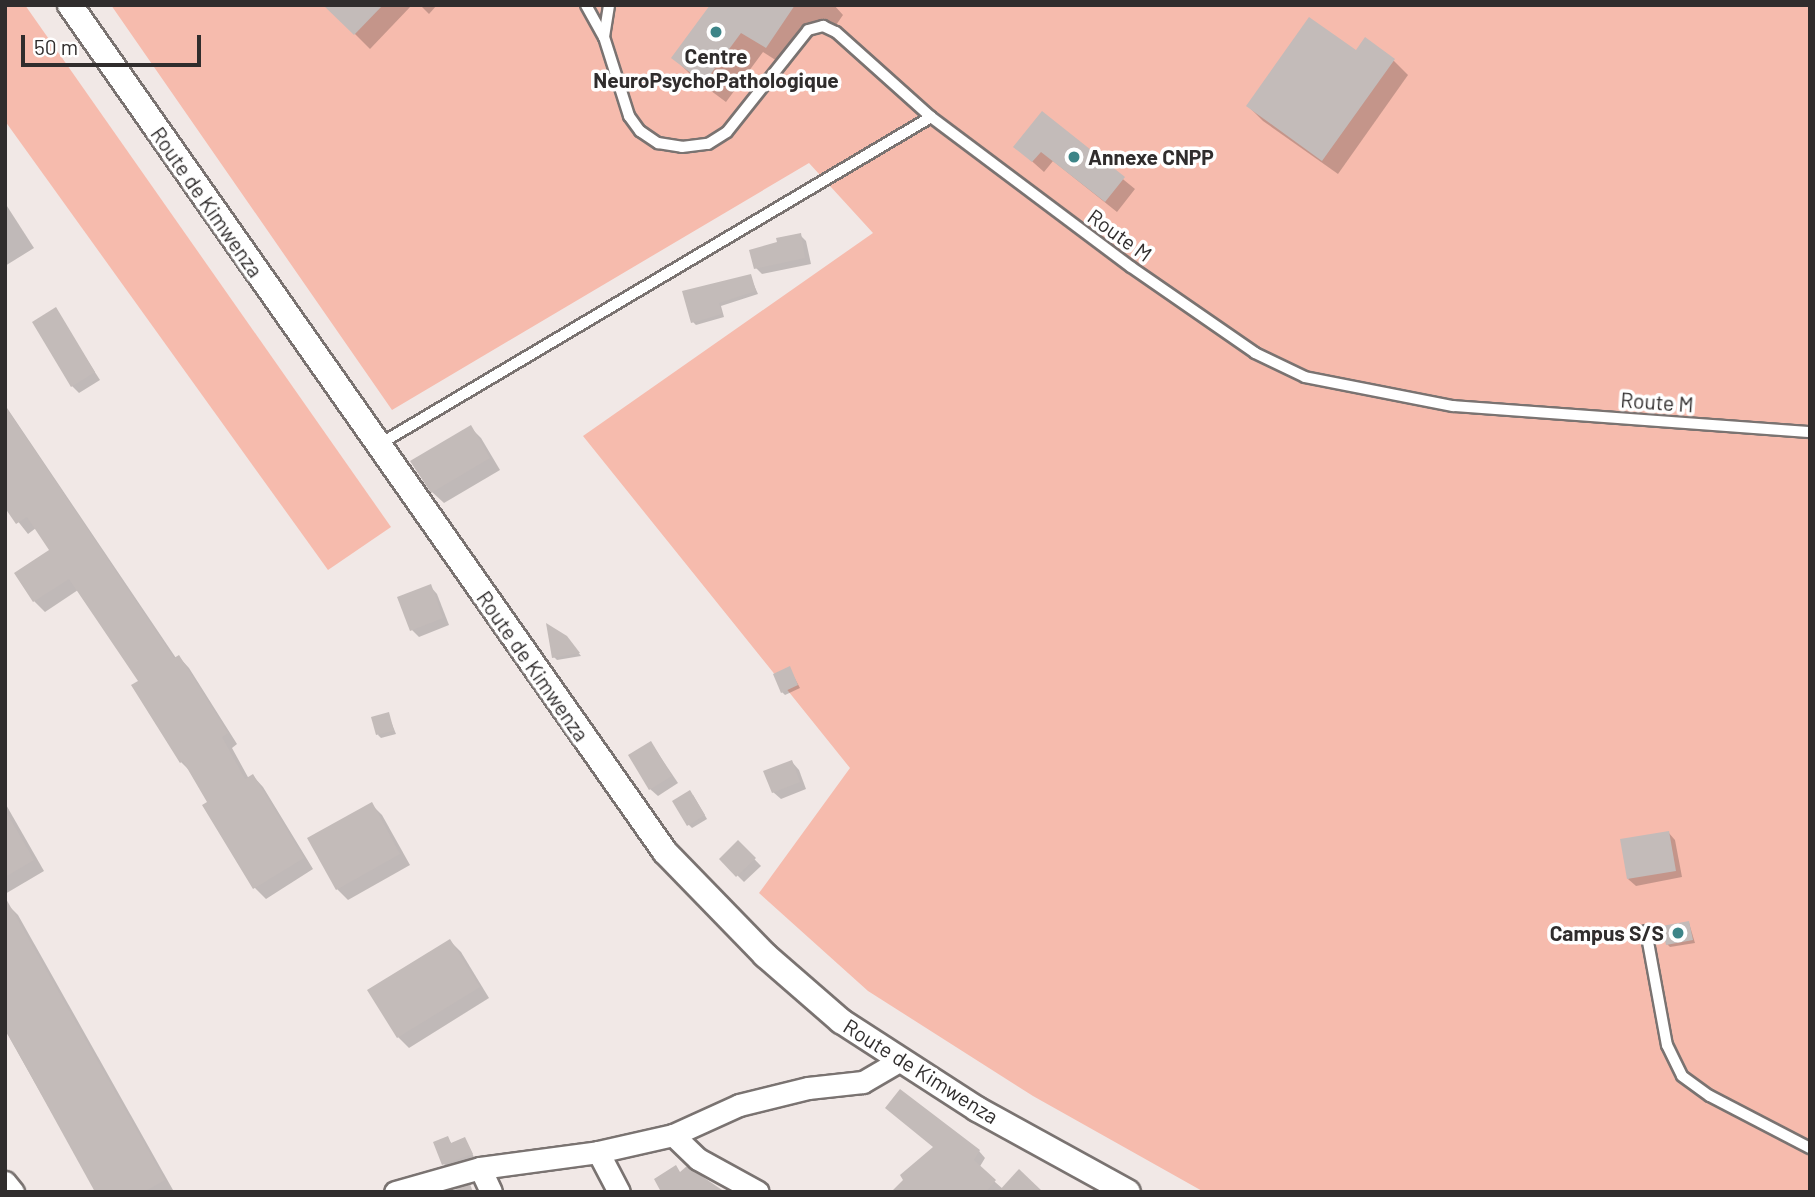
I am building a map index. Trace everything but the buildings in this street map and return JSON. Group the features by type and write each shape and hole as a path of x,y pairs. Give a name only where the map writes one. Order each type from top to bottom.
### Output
{"street":[{"name":"Route de Kimwenza","path":"70,5 665,852 779,968 841,1021 977,1109 1128,1192"},
{"path":"395,1192 480,1168 598,1152 673,1135 739,1105 808,1088 863,1082 899,1061"},
{"path":"673,1135 698,1159 758,1192"},
{"path":"598,1152 619,1192"},
{"path":"480,1168 491,1192"},
{"path":"5,1182 13,1192"}],"lane":[{"name":"Route M","path":"586,5 604,37 629,116 640,131 658,143 682,147 708,144 727,132 808,30 823,26 836,32 931,117 1131,267 1264,359 1306,377 1453,406 1810,432"},
{"path":"604,37 609,5"},
{"path":"378,445 931,117"},
{"path":"1646,931 1667,1045 1682,1076 1710,1096 1810,1149"}],"shaded area":[{"path":"5,5 25,5 391,527 328,570 5,121"},
{"path":"111,5 1810,5 1810,1192 1204,1192 1033,1096 868,991 759,893 850,768 583,436 873,233 809,163 392,410"}],"place":[{"name":"Centre NeuroPsychoPathologique","path":"716,32"},
{"name":"Annexe CNPP","path":"1074,157"},
{"name":"Campus S/S","path":"1678,933"}]}
